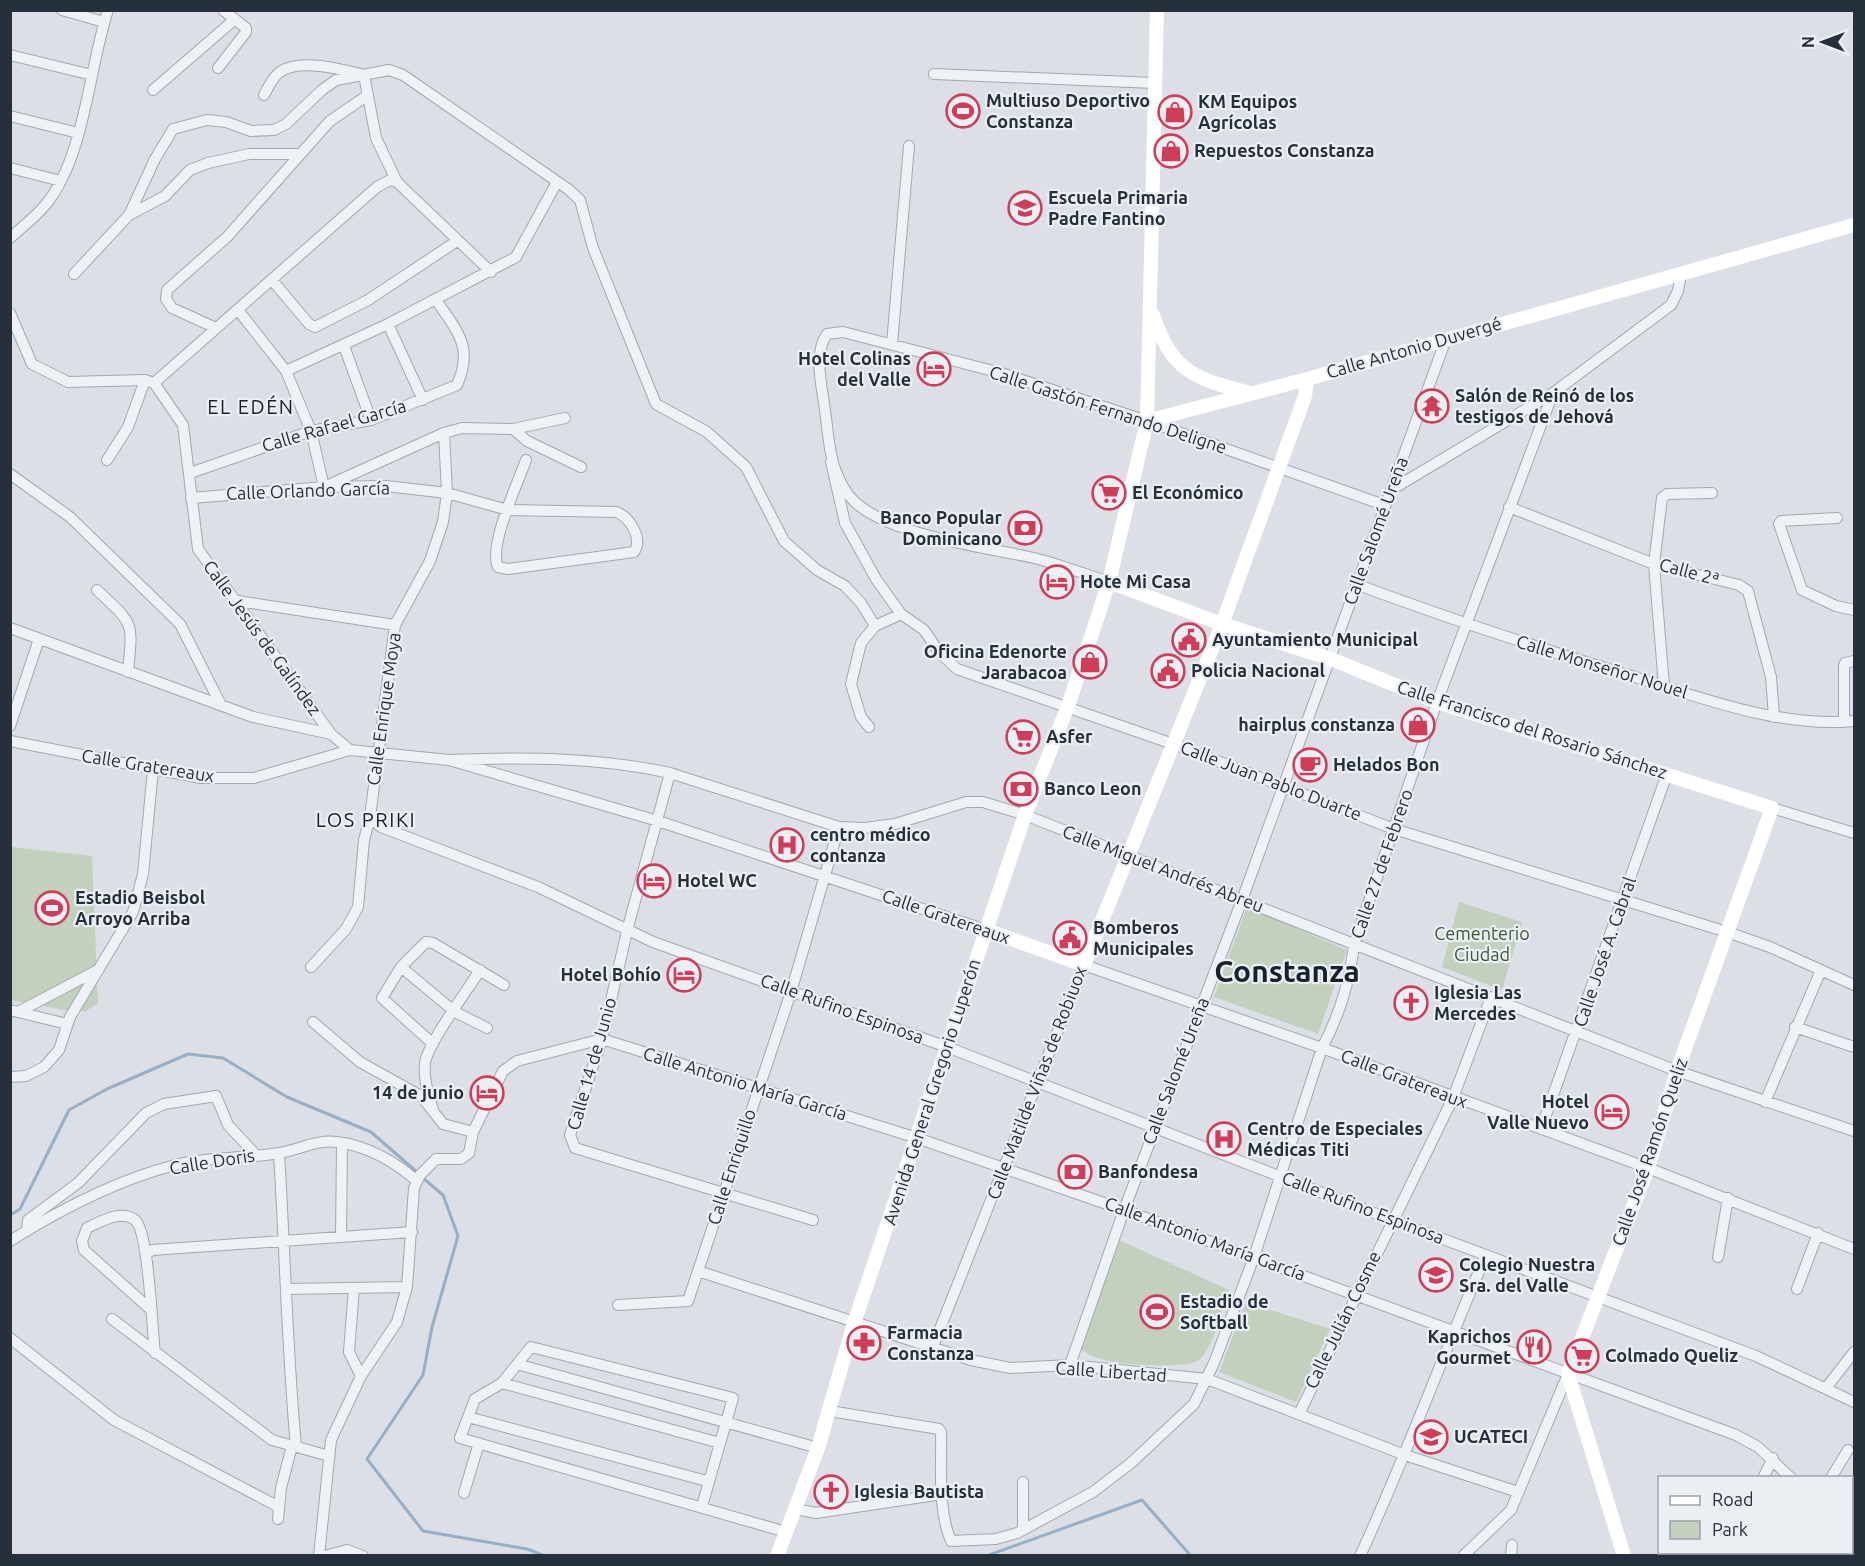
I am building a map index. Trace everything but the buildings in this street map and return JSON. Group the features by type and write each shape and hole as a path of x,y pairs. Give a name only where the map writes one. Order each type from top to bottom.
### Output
{"main road":[{"name":"Avenida General Gregorio Luperón","path":"777,1556 818,1448 854,1323 1025,815 1068,706 1109,582 1147,421 1157,10"},
{"name":"Calle Antonio Duvergé","path":"1147,421 1307,379 1854,225"},
{"path":"1149,305 1162,343 1171,357 1208,382 1252,394"},
{"name":"Calle Matilde Viñas de Robiuox","path":"1084,965 1222,624 1277,466 1305,396 1307,379"},
{"name":"Calle Francisco del Rosario Sánchez","path":"1109,582 1222,624 1330,659 1437,702 1772,808"},
{"name":"Calle José Ramón Queliz","path":"1568,1374 1648,1168 1677,1071 1772,808"},
{"name":"Calle Gratereaux","path":"986,930 1084,965"},
{"path":"1568,1374 1624,1556"}],"street":[{"path":"62,10 104,22"},
{"path":"10,238 47,203 61,181 78,133 108,10"},
{"path":"218,68 246,32 246,28 223,10"},
{"path":"153,90 234,20"},
{"path":"10,55 92,75"},
{"path":"264,95 279,72 289,68 328,66 364,75"},
{"path":"74,274 129,215 155,159 173,129 207,120 226,122 251,131 274,130 286,124 336,80 389,70 403,75 580,200 593,248 656,404 707,432 746,467 784,541 817,570 845,586 861,603 875,626"},
{"path":"934,74 1155,83"},
{"path":"364,75 376,138 397,182 491,272"},
{"path":"216,328 172,308 166,299 167,290 227,237 298,154 330,121 368,95"},
{"path":"10,116 78,133"},
{"path":"892,344 909,146"},
{"path":"129,215 165,196 190,170 208,163 249,154 298,154"},
{"path":"10,168 61,181"},
{"path":"106,460 128,428 150,382 238,310 384,181 397,182"},
{"path":"286,371 344,346 491,272 516,257 557,182"},
{"path":"272,280 309,324 315,327 368,300 457,241"},
{"path":"1390,490 1553,393 1671,305 1678,291 1681,274"},
{"name":"Calle Rafael García","path":"190,473 311,431 371,420 457,384 465,367 463,342 436,300"},
{"path":"238,310 286,371 311,431 324,487 444,433 462,428 513,429 565,418"},
{"path":"10,313 32,364 69,382 150,382"},
{"path":"388,324 423,400"},
{"name":"Calle Gastón Fernando Deligne","path":"827,334 843,332 1000,373 1147,421 1384,505"},
{"name":"Calle Juan Pablo Duarte","path":"827,334 821,343 821,377 831,462 845,523 876,579 901,614 924,630 939,652 957,669 1068,706 1284,784 1394,829 1624,898 1770,947 1854,985"},
{"name":"Calle Salomé Ureña","path":"1070,1365 1154,1127 1242,900 1446,339"},
{"path":"344,346 371,420"},
{"name":"Calle Jesús de Galíndez","path":"150,382 183,424 198,549 238,601 331,734 350,750"},
{"name":"Calle 27 de Febrero","path":"942,1494 946,1530 951,1541 996,1539 1023,1530 1109,1482 1187,1412 1207,1379 1254,1257 1322,1048 1338,1017 1349,981 1354,945 1437,702 1553,393"},
{"path":"513,429 527,441 581,467"},
{"name":"Calle Enrique Moya","path":"311,967 346,929 358,907 364,840 370,817 394,625 430,561 443,522 447,493 444,433"},
{"path":"508,510 526,460"},
{"name":"Calle Francisco del Rosario Sánchez","path":"831,462 848,494 877,518 908,528 1036,559 1109,582"},
{"path":"10,474 70,517 180,624 221,705"},
{"name":"Calle Orlando García","path":"191,498 324,487 386,486 447,493 508,510 617,512 622,515 639,538 638,546 634,552 508,569 498,567 495,561 508,510"},
{"path":"1664,687 1654,564 1664,496 1712,493"},
{"name":"Calle 2ª","path":"1509,507 1654,564 1739,585 1748,591 1771,677 1774,717"},
{"path":"1837,518 1781,521 1779,524 1802,590 1836,606 1854,610"},
{"name":"Calle Monseñor Nouel","path":"1356,584 1467,625 1664,687 1774,717 1849,722"},
{"path":"97,590 128,619 132,636 128,672"},
{"path":"238,601 394,625"},
{"path":"869,728 861,717 851,684 861,643 875,626 901,614"},
{"path":"10,628 253,717 331,734"},
{"path":"10,726 39,639"},
{"path":"1849,722 1844,666 1845,663 1854,661"},
{"path":"10,687 22,690"},
{"name":"Calle Gratereaux","path":"10,741 201,778 254,778 350,750 449,760 658,821 986,930"},
{"name":"Calle Miguel Andrés Abreu","path":"449,760 531,757 642,767 670,773 839,827 865,828 895,824 966,802 983,802 1025,815 1677,1071 1854,1131"},
{"path":"10,1077 26,1076 44,1067 59,1050 67,1024 134,912 143,874 153,770"},
{"name":"Calle 14 de Junio","path":"670,773 628,927 602,1039 570,1135 575,1148 723,1195 813,1220"},
{"name":"Calle José A. Cabral","path":"1541,1129 1578,1031 1667,774"},
{"name":"Calle Francisco del Rosario Sánchez","path":"1772,808 1854,834"},
{"name":"Calle Rufino Espinosa","path":"370,817 381,826 538,887 628,927 653,942 947,1047 1392,1220 1756,1356 1854,1402"},
{"name":"Calle Enriquillo","path":"618,1305 688,1301 791,992 839,827"},
{"path":"433,1044 382,998 401,967 426,942 433,943 504,985"},
{"name":"Calle Gratereaux","path":"1084,965 1322,1048 1648,1168 1854,1249"},
{"name":"Calle Matilde Viñas de Robiuox","path":"932,1349 1084,965"},
{"path":"401,967 454,1012 487,1029"},
{"path":"14,1011 99,969"},
{"path":"435,1116 427,1089 425,1064 433,1044 480,970"},
{"path":"1765,1102 1821,970"},
{"name":"Calle Julián Cosme","path":"1299,1414 1453,1098 1491,998"},
{"path":"14,1011 67,1024"},
{"path":"313,1022 360,1062 421,1096 443,1124 473,1132"},
{"path":"1795,1027 1854,1047"},
{"path":"319,1556 329,1456 337,1424 361,1376 398,1322 407,1287 414,1188 417,1181 436,1159 466,1157 469,1153 473,1132 503,1071 517,1061 602,1039"},
{"name":"Calle Antonio María García","path":"602,1039 917,1138 1356,1293 1736,1435 1773,1458 1789,1476"},
{"path":"27,1231 28,1220 78,1183 146,1113 164,1104 216,1096 228,1125 256,1155"},
{"name":"Calle Doris","path":"10,1241 104,1190 152,1173 188,1163 279,1153 320,1143 358,1146 395,1162 417,1181"},
{"path":"341,1236 342,1143"},
{"path":"278,1519 294,1446 285,1318 286,1289 279,1153"},
{"path":"1718,1257 1728,1198"},
{"path":"149,1308 84,1250 83,1234 87,1228 119,1215 134,1219 142,1229 148,1253 149,1308 155,1353"},
{"path":"148,1253 152,1250 284,1239 412,1232"},
{"path":"1797,1289 1818,1233"},
{"path":"1360,1556 1405,1455 1486,1255"},
{"name":"Calle Libertad","path":"698,1271 932,1349 1010,1368 1070,1365 1207,1379 1405,1455 1518,1492"},
{"path":"286,1289 407,1287"},
{"path":"354,1288 349,1352 361,1376"},
{"path":"112,1319 272,1440 329,1456"},
{"path":"10,1338 114,1420 279,1507"},
{"path":"702,1506 707,1481 733,1398 531,1347 502,1383 475,1398 460,1438 786,1532"},
{"path":"1826,1388 1854,1352"},
{"path":"517,1364 818,1448"},
{"name":"Calle José Ramón Queliz","path":"1463,1556 1511,1510 1568,1374"},
{"path":"502,1383 720,1443"},
{"path":"795,1509 816,1514 942,1494 941,1432 934,1428 830,1411"},
{"path":"468,1417 707,1481"},
{"path":"464,1493 479,1443"},
{"path":"1832,1476 1848,1450"},
{"path":"1764,1476 1773,1458"},
{"path":"1023,1482 1023,1530"},
{"path":"325,1556 347,1550 363,1556"}],"green space":[{"name":"Estadio Beisbol Arroyo Arriba","path":"11,847 92,856 98,1003 86,1011 70,1011 11,1000"},
{"name":"Cementerio Ciudad","path":"1459,902 1522,922 1502,990 1442,967"},
{"path":"1247,907 1347,950 1318,1034 1214,997"},
{"name":"Estadio de Softball","path":"1119,1240 1229,1290 1212,1339 1197,1361 1167,1366 1128,1364 1101,1359 1079,1348"},
{"path":"1246,1302 1330,1329 1296,1402 1219,1372"}],"waterway":[{"path":"10,1215 20,1209 69,1110 107,1089 188,1054 223,1058 287,1097 371,1132 418,1173"},
{"path":"423,1178 443,1195 458,1236 432,1327 423,1375 367,1459 423,1531 527,1549 545,1556"},
{"path":"986,1556 1142,1500 1191,1556"}],"place":[{"name":"Multiuso Deportivo Constanza","path":"963,111"},
{"name":"KM Equipos Agrícolas","path":"1175,112"},
{"name":"Repuestos Constanza","path":"1171,151"},
{"name":"Escuela Primaria Padre Fantino","path":"1025,208"},
{"name":"Hotel Colinas del Valle","path":"934,369"},
{"name":"Salón de Reinó de los testigos de Jehová","path":"1432,406"},
{"name":"El Económico","path":"1109,493"},
{"name":"Banco Popular Dominicano","path":"1025,528"},
{"name":"Hote Mi Casa","path":"1057,582"},
{"name":"Ayuntamiento Municipal","path":"1189,640"},
{"name":"Oficina Edenorte Jarabacoa","path":"1090,662"},
{"name":"Policia Nacional","path":"1168,671"},
{"name":"hairplus constanza","path":"1418,725"},
{"name":"Asfer","path":"1023,737"},
{"name":"Helados Bon","path":"1310,765"},
{"name":"Banco Leon","path":"1021,789"},
{"name":"centro médico contanza","path":"787,845"},
{"name":"Hotel WC","path":"654,881"},
{"name":"Estadio Beisbol Arroyo Arriba","path":"52,908"},
{"name":"Bomberos Municipales","path":"1070,938"},
{"name":"Hotel Bohío","path":"684,975"},
{"name":"Iglesia Las Mercedes","path":"1411,1003"},
{"name":"14 de junio","path":"487,1093"},
{"name":"Hotel Valle Nuevo","path":"1612,1112"},
{"name":"Centro de Especiales Médicas Titi","path":"1224,1139"},
{"name":"Banfondesa","path":"1075,1172"},
{"name":"Colegio Nuestra Sra. del Valle","path":"1436,1275"},
{"name":"Estadio de Softball","path":"1157,1312"},
{"name":"Farmacia Constanza","path":"864,1343"},
{"name":"Kaprichos Gourmet","path":"1534,1347"},
{"name":"Colmado Queliz","path":"1582,1356"},
{"name":"UCATECI","path":"1431,1437"},
{"name":"Iglesia Bautista","path":"831,1492"}],"district":[{"name":"EL EDÉN","path":"251,407"},
{"name":"LOS PRIKI","path":"366,820"},
{"name":"Constanza","path":"1287,972"}]}
